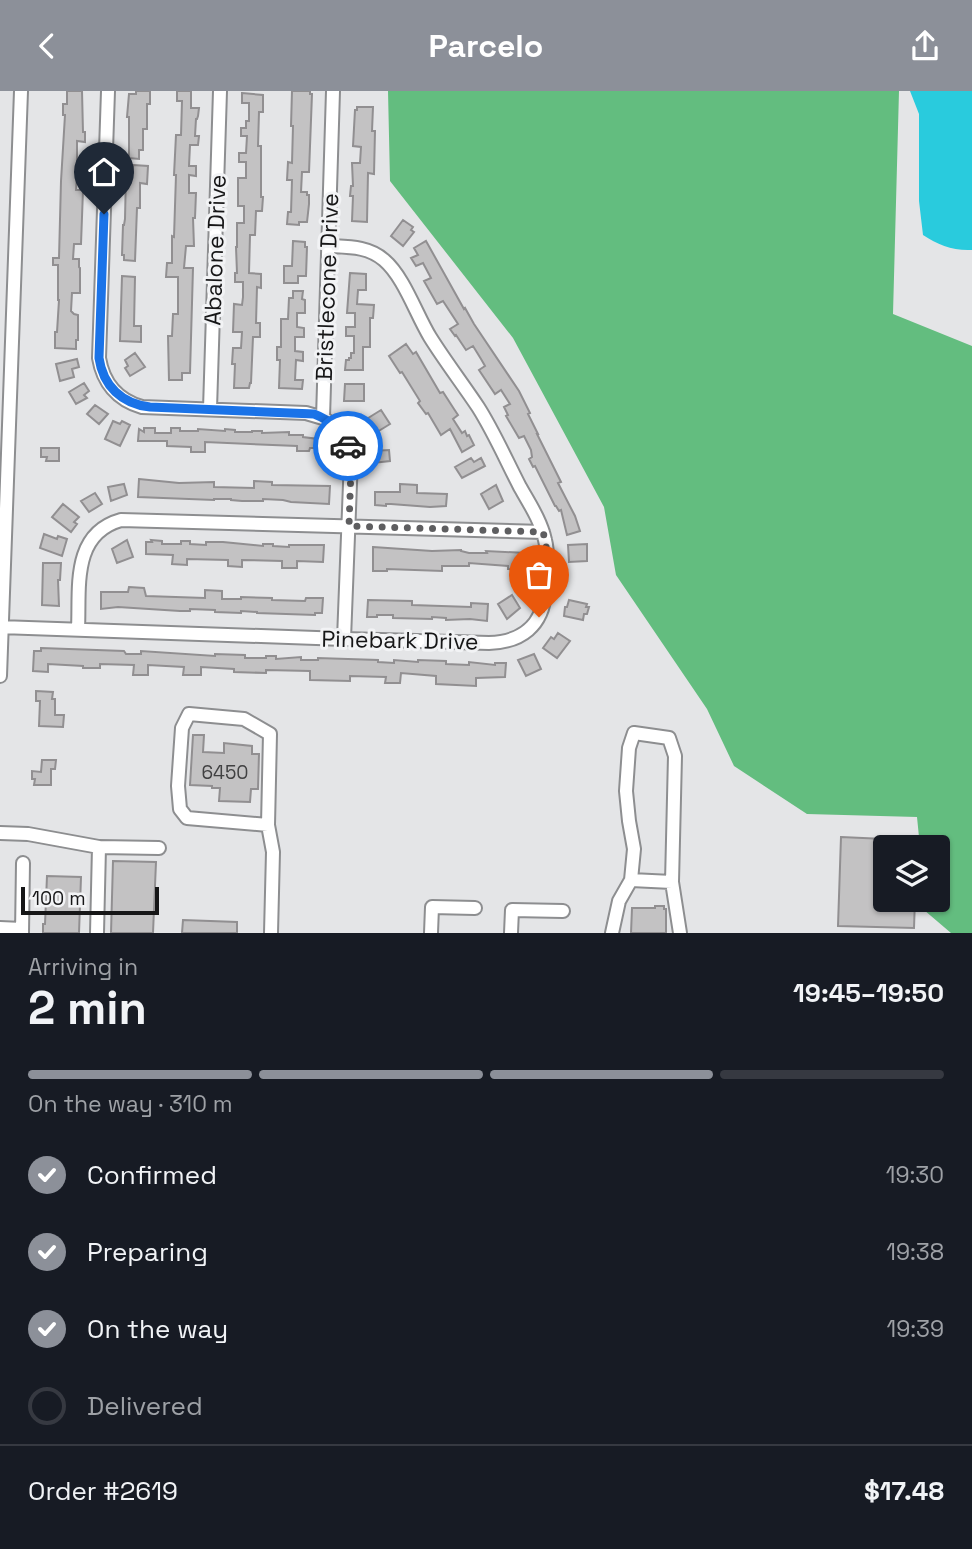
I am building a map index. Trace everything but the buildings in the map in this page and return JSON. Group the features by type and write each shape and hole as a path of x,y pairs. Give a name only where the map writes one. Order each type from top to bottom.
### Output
{"street":[{"path":"0,676 5,409 21,91"},
{"path":"108,91 99,358 102,373 114,391 127,401 142,407 306,413 323,418 337,427 350,451 344,639"},
{"name":"Abalone Drive","path":"210,409 220,91"},
{"name":"Bristlecone Drive","path":"323,418 333,91"},
{"name":"Pinebark Drive","path":"1,627 489,643 503,642 519,636 533,625 544,602 547,555 543,532 479,409 430,337 391,267 373,252 362,248 328,246"},
{"path":"78,629 80,571 84,554 92,538 109,524 121,520 543,532"},
{"path":"268,825 187,818 180,809 178,786 182,728 189,714 244,719 270,734 268,825 272,852 271,933"},
{"path":"612,933 619,901 631,880 634,849 626,791 629,748 634,733 669,737 675,756 672,881 680,933"},
{"path":"0,834 28,834 99,847 159,848"},
{"path":"97,933 99,847"},
{"path":"0,928 22,931 23,863"},
{"path":"631,880 672,881"},
{"path":"431,933 432,907 475,908"},
{"path":"511,933 512,910 563,911"}],"green space":[{"path":"388,91 899,91 893,314 972,346 972,933 951,933 926,912 950,912 950,835 919,835 917,817 807,814 734,766 707,709 616,575 604,507 513,338 390,181"}],"water":[{"path":"910,91 972,91 972,250 946,247 923,235 919,201 919,114"}],"way so far":[{"path":"348,446 351,468 349,526 543,532 547,555 546,580 544,602 539,617"}],"route":[{"path":"104,214 99,358 102,373 117,394 142,407 314,414 337,427 348,446"}]}
